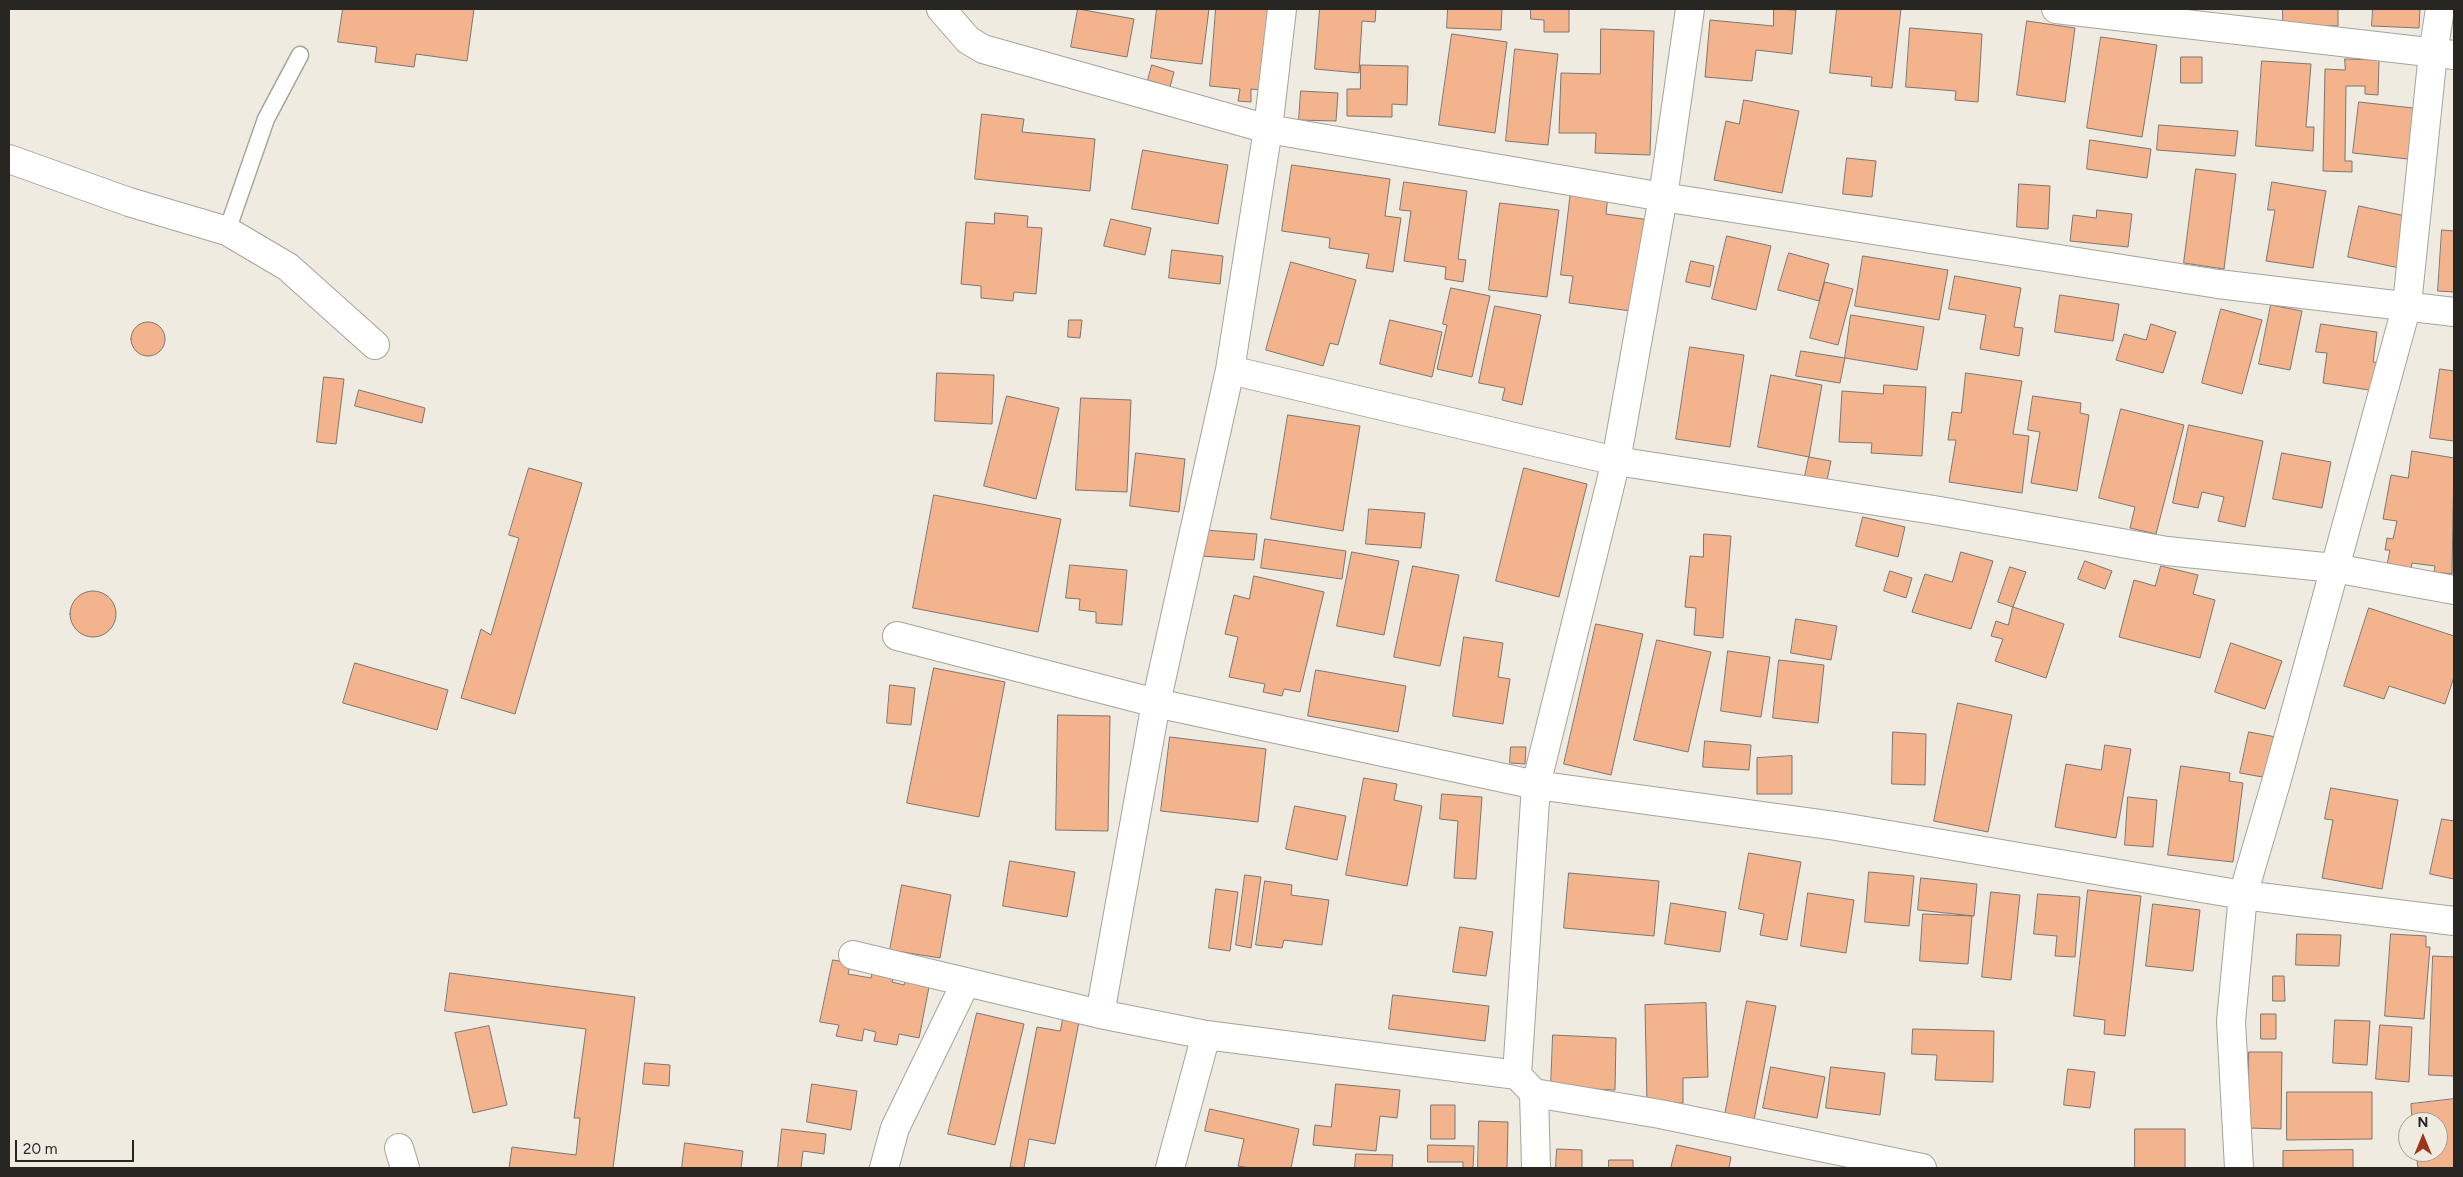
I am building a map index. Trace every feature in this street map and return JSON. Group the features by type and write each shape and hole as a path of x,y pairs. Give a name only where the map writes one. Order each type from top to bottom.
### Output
{"street":[{"path":"941,9 968,40 983,49 1268,129 1663,197 2218,284 2454,312"},
{"path":"1100,1014 1156,703 1230,370 1268,129 1282,9"},
{"path":"1536,1168 1525,1084 1536,785 1616,460 1663,197 1690,9"},
{"path":"2056,9 2444,54"},
{"path":"2239,1168 2231,1021 2243,895 2407,305 2444,54 2440,9"},
{"path":"9,159 129,202 227,231 288,267 375,345"},
{"path":"1230,370 1616,460 1934,510 2167,551 2334,568 2454,590"},
{"path":"897,636 1156,703 1536,785 1836,826 2243,895 2454,921"},
{"path":"853,955 1100,1014 1206,1035 1525,1084 1922,1168"},
{"path":"884,1168 896,1128 966,982"},
{"path":"1170,1168 1206,1035"}],"lane":[{"path":"227,231 266,119 300,55"}],"building":[{"path":"343,9 474,9 467,61 416,54 414,67 375,62 377,47 338,42"},
{"path":"1078,9 1134,19 1127,57 1071,47"},
{"path":"1157,9 1209,9 1202,64 1151,58"},
{"path":"1216,9 1268,9 1261,90 1251,89 1251,102 1238,101 1240,89 1210,86"},
{"path":"1320,9 1376,9 1375,22 1362,21 1359,73 1315,69"},
{"path":"1448,9 1502,9 1501,30 1447,28"},
{"path":"1531,9 1569,9 1569,32 1544,32 1544,20 1531,19"},
{"path":"1774,9 1796,10 1792,54 1756,50 1752,81 1705,77 1710,20 1773,26"},
{"path":"1837,9 1901,9 1892,88 1871,86 1872,77 1830,73"},
{"path":"2283,9 2338,9 2338,26 2283,24"},
{"path":"2373,9 2420,9 2419,28 2372,26"},
{"path":"2027,21 2075,28 2065,102 2017,95"},
{"path":"1910,28 1982,34 1978,102 1955,100 1956,91 1906,87"},
{"path":"1601,29 1654,31 1650,155 1595,153 1596,133 1559,133 1561,73 1600,74"},
{"path":"1452,34 1507,42 1495,133 1439,125"},
{"path":"2101,37 2157,45 2142,137 2087,128"},
{"path":"1515,49 1558,54 1548,145 1506,141"},
{"path":"2181,57 2202,57 2202,83 2181,83"},
{"path":"2345,59 2379,60 2378,95 2365,94 2365,86 2346,86 2345,161 2352,161 2352,172 2323,171 2325,69 2345,70"},
{"path":"2262,61 2311,64 2306,127 2314,127 2313,151 2256,146"},
{"path":"1152,65 1174,72 1170,87 1148,80"},
{"path":"1361,65 1408,66 1407,105 1392,104 1392,117 1347,116 1347,89 1360,89"},
{"path":"1301,91 1338,93 1336,121 1299,120"},
{"path":"1744,100 1799,111 1782,193 1714,180 1726,121 1739,124"},
{"path":"2359,102 2422,109 2417,160 2353,153"},
{"path":"982,114 1024,119 1022,132 1095,139 1090,191 975,179"},
{"path":"2159,125 2238,131 2235,156 2157,150"},
{"path":"2090,140 2151,149 2147,178 2087,169"},
{"path":"1143,150 1228,165 1218,224 1132,209"},
{"path":"1847,158 1876,161 1872,197 1843,194"},
{"path":"1292,165 1390,179 1385,216 1401,218 1393,272 1366,268 1369,254 1329,248 1330,238 1282,231"},
{"path":"2196,169 2236,174 2224,269 2184,263"},
{"path":"1404,182 1467,191 1458,259 1466,260 1463,282 1445,279 1446,267 1404,261 1411,211 1400,210"},
{"path":"2272,182 2326,191 2313,268 2266,261 2275,210 2268,210"},
{"path":"2019,184 2050,186 2048,229 2017,227"},
{"path":"1571,191 1608,195 1606,214 1650,220 1639,312 1569,303 1573,276 1561,275"},
{"path":"1500,203 1559,210 1547,297 1489,290"},
{"path":"2359,206 2415,218 2404,269 2348,257"},
{"path":"2097,210 2132,214 2128,247 2070,241 2073,215 2096,218"},
{"path":"995,213 1028,216 1027,227 1042,228 1036,294 1014,292 1013,301 981,298 981,286 961,284 966,222 994,224"},
{"path":"1111,219 1151,228 1145,255 1104,246"},
{"path":"2442,230 2454,231 2454,292 2438,291"},
{"path":"1727,236 1771,246 1756,310 1712,299"},
{"path":"1172,250 1223,256 1220,284 1169,278"},
{"path":"1789,253 1829,264 1819,301 1778,290"},
{"path":"1863,256 1948,270 1939,320 1855,306"},
{"path":"1691,261 1714,266 1710,287 1686,282"},
{"path":"1291,262 1356,280 1338,345 1330,343 1323,366 1266,350"},
{"path":"1955,276 2021,288 2014,327 2023,328 2019,356 1980,349 1986,315 1949,309"},
{"path":"1825,282 1853,289 1838,345 1810,338"},
{"path":"1451,288 1490,296 1472,377 1437,369 1447,325 1443,324"},
{"path":"2060,295 2119,304 2113,341 2055,332"},
{"path":"2271,305 2302,311 2290,370 2259,364"},
{"path":"1495,306 1541,315 1522,405 1502,400 1505,388 1479,383"},
{"path":"2221,309 2262,320 2242,394 2202,383"},
{"path":"1851,315 1924,327 1917,370 1845,358"},
{"path":"1069,320 1082,320 1080,338 1068,337"},
{"path":"1390,320 1442,332 1432,377 1380,364"},
{"path":"148,322 155,323 160,327 164,332 164,346 160,351 155,355 148,356 141,355 136,351 132,346 131,339 132,332 136,327 141,323"},
{"path":"2151,324 2176,332 2163,373 2116,360 2124,334 2146,340"},
{"path":"2321,324 2377,332 2373,362 2381,363 2376,391 2323,383 2327,353 2316,352"},
{"path":"1690,347 1744,355 1730,447 1676,439"},
{"path":"1801,351 1845,358 1840,383 1796,376"},
{"path":"2440,369 2454,371 2454,441 2430,438"},
{"path":"937,373 994,375 992,424 935,421"},
{"path":"1966,373 2022,381 2013,434 2029,436 2022,493 1949,482 1956,440 1948,440 1952,412 1961,413"},
{"path":"1771,375 1822,385 1809,457 1758,447"},
{"path":"324,377 344,379 336,444 317,442"},
{"path":"1884,385 1926,387 1922,456 1871,453 1872,443 1839,442 1842,391 1883,394"},
{"path":"359,390 425,408 422,423 355,406"},
{"path":"1007,396 1059,408 1036,499 984,486"},
{"path":"2033,396 2081,403 2080,413 2089,415 2077,491 2031,483 2040,432 2028,430"},
{"path":"1081,398 1131,400 1127,492 1076,490"},
{"path":"2121,409 2184,425 2156,534 2130,528 2135,507 2099,498"},
{"path":"1288,415 1360,426 1343,531 1271,519"},
{"path":"2189,425 2263,441 2245,527 2218,521 2224,497 2202,492 2198,508 2173,503"},
{"path":"2412,451 2454,458 2452,574 2434,572 2435,566 2412,563 2411,569 2387,565 2390,550 2385,550 2387,538 2393,539 2397,521 2383,519 2391,475 2408,478"},
{"path":"1136,453 1185,459 1179,512 1130,506"},
{"path":"2282,453 2331,462 2322,508 2273,499"},
{"path":"1809,457 1831,461 1826,485 1804,481"},
{"path":"529,468 582,483 515,714 461,698 481,629 491,635 519,538 509,535"},
{"path":"1524,468 1587,484 1559,597 1496,581"},
{"path":"934,495 1061,519 1038,632 913,608"},
{"path":"1369,509 1425,513 1421,548 1366,544"},
{"path":"1863,517 1905,527 1898,557 1856,546"},
{"path":"1205,530 1257,534 1254,560 1202,556"},
{"path":"1704,534 1731,536 1723,638 1694,635 1696,608 1685,607 1690,556 1703,557"},
{"path":"1265,539 1346,551 1342,579 1261,568"},
{"path":"1352,552 1399,561 1384,635 1337,626"},
{"path":"1961,552 1993,561 1971,629 1912,612 1925,574 1952,582"},
{"path":"2085,561 2112,571 2105,589 2078,579"},
{"path":"1070,565 1127,570 1122,625 1096,623 1096,612 1079,610 1080,599 1066,598"},
{"path":"1413,566 1459,575 1440,666 1394,657"},
{"path":"2161,566 2198,575 2193,594 2215,600 2200,658 2119,637 2134,580 2155,586"},
{"path":"2010,567 2026,572 2013,607 1998,602"},
{"path":"1890,571 1912,578 1906,598 1884,591"},
{"path":"1254,576 1324,592 1300,692 1284,689 1282,696 1263,692 1265,684 1229,677 1238,637 1225,634 1234,595 1249,599"},
{"path":"88,591 98,591 112,601 116,614 112,627 106,633 98,637 88,637 74,627 70,619 70,609 80,595"},
{"path":"2013,607 2064,624 2046,678 1995,661 2003,639 1991,636 1996,621 2008,625"},
{"path":"2369,608 2454,636 2454,677 2445,704 2389,686 2384,699 2344,686"},
{"path":"1796,619 1837,626 1831,660 1791,653"},
{"path":"1596,624 1643,634 1611,775 1564,764"},
{"path":"1464,637 1503,643 1498,677 1510,679 1503,724 1453,716"},
{"path":"1657,640 1711,652 1688,752 1634,740"},
{"path":"2231,643 2282,661 2265,709 2215,692"},
{"path":"1728,651 1770,657 1761,717 1721,711"},
{"path":"1779,660 1824,665 1818,723 1773,718"},
{"path":"355,663 448,690 437,730 343,703"},
{"path":"934,668 1005,682 979,817 907,803"},
{"path":"1316,670 1406,686 1398,732 1308,716"},
{"path":"890,685 915,688 911,725 887,723"},
{"path":"1958,703 2012,715 1988,832 1934,821"},
{"path":"1058,715 1110,716 1108,831 1056,830"},
{"path":"1893,732 1926,734 1925,785 1892,784"},
{"path":"2249,732 2276,737 2268,778 2240,773"},
{"path":"1170,737 1266,749 1258,822 1161,811"},
{"path":"1705,741 1751,745 1749,770 1703,767"},
{"path":"2105,745 2131,749 2116,838 2055,827 2066,764 2101,770"},
{"path":"1511,747 1526,747 1525,764 1510,763"},
{"path":"1792,756 1792,794 1757,794 1757,758"},
{"path":"2181,766 2230,773 2229,781 2243,783 2233,862 2168,855"},
{"path":"1364,778 1397,784 1394,800 1422,806 1407,886 1346,875"},
{"path":"2331,788 2398,800 2382,889 2322,878 2333,820 2325,819"},
{"path":"1442,794 1482,797 1476,879 1454,878 1458,821 1440,819"},
{"path":"2128,797 2157,800 2153,847 2125,845"},
{"path":"1295,806 1346,816 1337,860 1286,849"},
{"path":"2442,819 2454,821 2454,879 2430,874"},
{"path":"1749,853 1801,862 1787,940 1760,935 1764,914 1739,909"},
{"path":"1010,861 1075,872 1067,917 1003,906"},
{"path":"1869,872 1914,876 1909,926 1865,922"},
{"path":"1569,873 1659,881 1654,936 1564,928"},
{"path":"1245,875 1261,877 1251,948 1236,945"},
{"path":"1921,878 1977,884 1974,916 1918,910"},
{"path":"1265,881 1292,885 1291,895 1329,900 1322,945 1284,940 1282,948 1256,945"},
{"path":"902,885 951,895 940,958 890,950"},
{"path":"1216,889 1238,892 1230,951 1209,948"},
{"path":"2088,890 2141,896 2125,1036 2104,1034 2105,1020 2074,1016"},
{"path":"1991,892 2020,895 2011,980 1982,977"},
{"path":"1808,893 1854,900 1846,953 1801,946"},
{"path":"2038,894 2080,897 2075,957 2055,956 2057,936 2034,934"},
{"path":"1671,903 1726,912 1720,952 1665,944"},
{"path":"2153,904 2200,910 2193,971 2146,966"},
{"path":"1923,914 1972,916 1968,964 1920,961"},
{"path":"1460,927 1493,932 1486,976 1453,972"},
{"path":"2297,934 2341,935 2339,966 2296,965"},
{"path":"2391,934 2426,936 2426,947 2430,947 2424,1019 2385,1016"},
{"path":"2433,956 2454,957 2454,1076 2429,1075"},
{"path":"833,960 851,963 848,974 871,978 873,970 894,975 892,982 904,985 906,977 930,982 919,1038 899,1034 897,1045 874,1041 876,1032 864,1029 862,1041 836,1036 839,1025 820,1022"},
{"path":"450,973 635,997 613,1168 509,1168 512,1147 576,1155 580,1118 574,1118 586,1029 445,1011"},
{"path":"2273,976 2284,976 2285,1001 2273,1001"},
{"path":"1393,995 1489,1006 1485,1041 1389,1029"},
{"path":"1747,1001 1776,1006 1754,1120 1725,1115"},
{"path":"1706,1003 1708,1077 1683,1078 1683,1103 1647,1105 1645,1005"},
{"path":"977,1013 1024,1024 995,1145 948,1134"},
{"path":"2261,1014 2276,1014 2276,1039 2261,1039"},
{"path":"1063,1019 1079,1022 1055,1144 1029,1139 1024,1168 1010,1167 1037,1027 1060,1031"},
{"path":"2335,1020 2370,1021 2367,1065 2333,1063"},
{"path":"2380,1025 2412,1027 2409,1082 2376,1079"},
{"path":"489,1026 507,1105 473,1113 455,1033"},
{"path":"1913,1029 1994,1031 1993,1082 1935,1080 1937,1055 1912,1054"},
{"path":"1553,1035 1616,1038 1615,1090 1551,1087"},
{"path":"2249,1052 2282,1052 2281,1129 2249,1128"},
{"path":"645,1063 670,1065 669,1086 643,1084"},
{"path":"1771,1067 1825,1077 1817,1118 1763,1108"},
{"path":"1831,1067 1885,1073 1880,1115 1826,1108"},
{"path":"2068,1069 2095,1072 2090,1108 2064,1105"},
{"path":"812,1084 857,1091 851,1130 807,1122"},
{"path":"1336,1084 1400,1090 1397,1118 1380,1116 1376,1151 1313,1145 1315,1125 1331,1127"},
{"path":"2287,1092 2372,1092 2372,1139 2287,1140"},
{"path":"2454,1099 2454,1168 2418,1168 2417,1162 2448,1162 2448,1112 2411,1112 2411,1104"},
{"path":"1431,1105 1455,1105 1455,1139 1431,1139"},
{"path":"1210,1109 1299,1129 1291,1168 1250,1168 1238,1166 1244,1139 1205,1131"},
{"path":"1479,1121 1508,1122 1507,1168 1478,1168"},
{"path":"782,1129 826,1134 824,1154 803,1151 801,1168 778,1168"},
{"path":"2135,1129 2185,1129 2185,1168 2135,1168"},
{"path":"685,1143 743,1151 741,1168 682,1168"},
{"path":"1428,1145 1474,1146 1473,1168 1463,1168 1463,1162 1428,1162"},
{"path":"1677,1145 1731,1157 1729,1168 1671,1168"},
{"path":"1557,1149 1582,1150 1582,1168 1556,1168"},
{"path":"2353,1150 2353,1168 2283,1168 2283,1151"},
{"path":"1356,1154 1393,1155 1392,1168 1355,1168"},
{"path":"1609,1160 1633,1160 1633,1168 1609,1168"}]}
